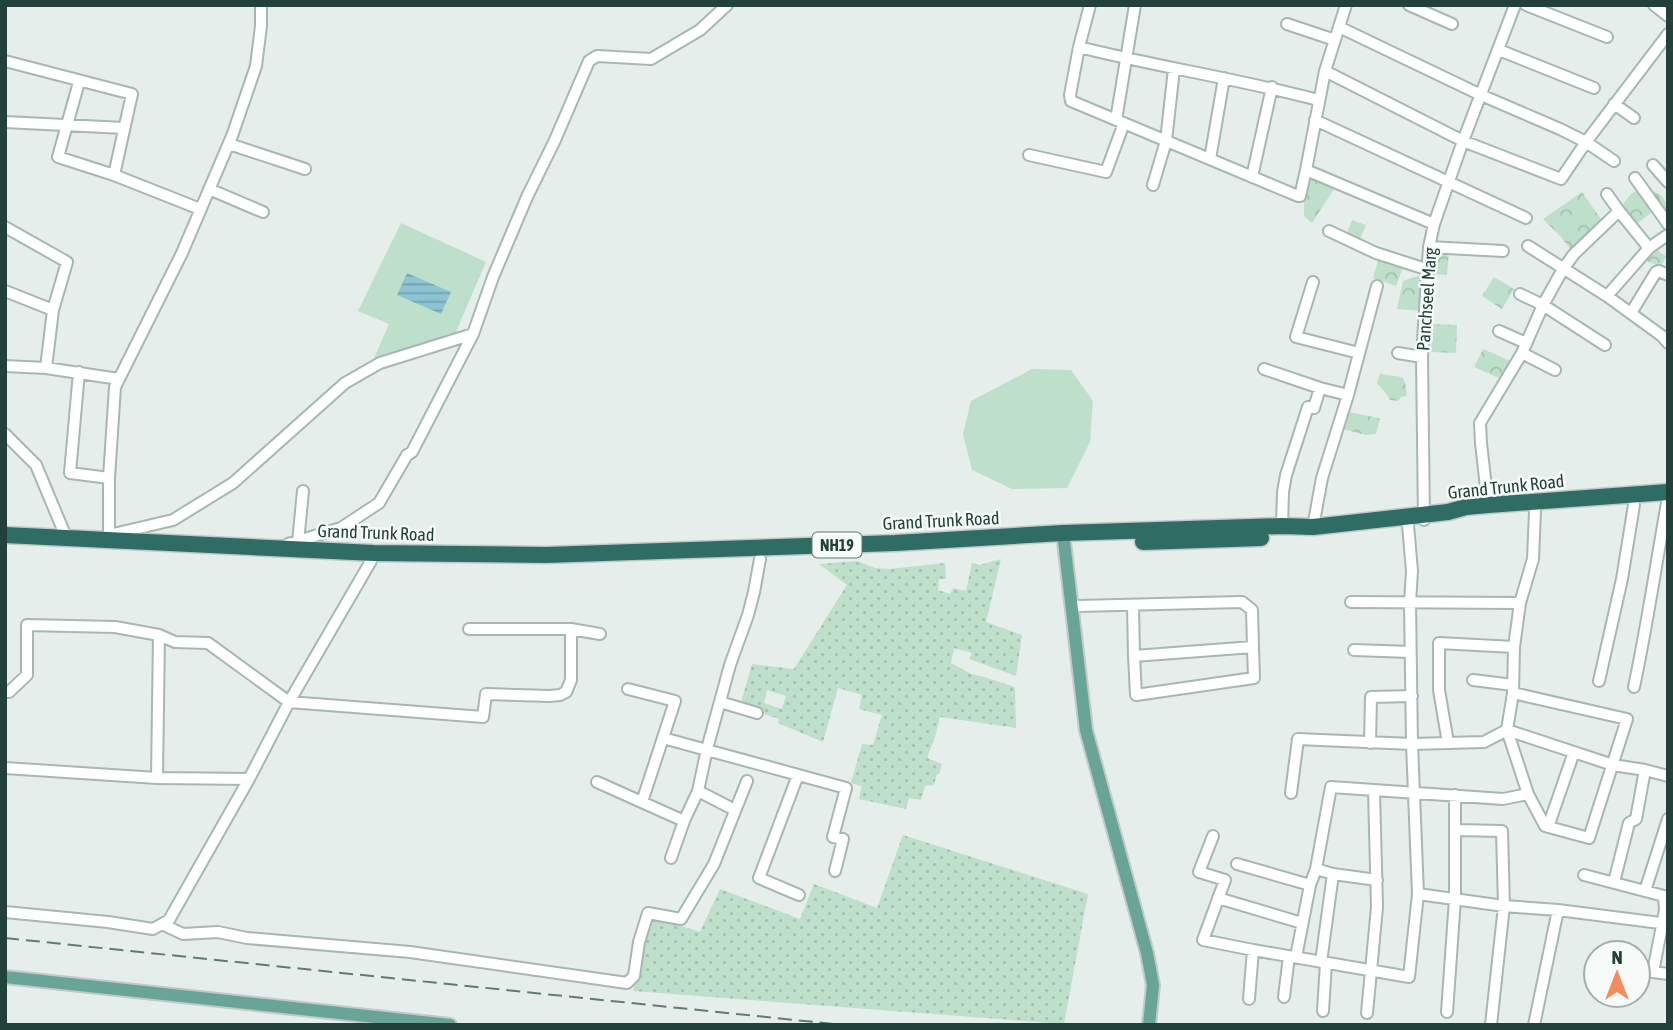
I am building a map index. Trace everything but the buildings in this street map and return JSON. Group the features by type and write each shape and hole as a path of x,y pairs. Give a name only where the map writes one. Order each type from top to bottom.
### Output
{"highway":[{"name":"Grand Trunk Road","path":"5,535 106,537 272,548 464,555 579,555 1064,539 1193,541 1283,537 1408,525 1424,518 1488,505 1668,492"},
{"name":"Grand Trunk Road","path":"5,544 371,561 521,565 760,559 1282,526 1313,527 1667,503"}],"main road":[{"path":"1064,539 1086,730 1147,953 1153,985 1149,1023"},
{"path":"5,978 450,1025"}],"street":[{"path":"261,5 256,66 229,144 182,254 114,387 106,537 173,520 233,483 345,383 380,363 473,334"},
{"path":"272,548 341,528 379,503 407,455 412,452 473,334 493,277 589,61 597,56 651,60 700,30 727,5"},
{"path":"1090,5 1079,47 1071,101 1298,196 1306,170 1325,71 1346,5"},
{"path":"1029,155 1106,172 1120,121 1135,5"},
{"path":"1409,5 1452,24"},
{"name":"Panchseel Marg","path":"1424,518 1422,357 1429,247 1434,224 1463,141 1515,5"},
{"path":"1526,5 1607,37"},
{"path":"1654,5 1668,16"},
{"path":"1287,24 1335,40"},
{"path":"1339,27 1481,95 1560,129 1614,161"},
{"path":"1325,71 1463,141 1561,179 1668,34"},
{"path":"1079,47 1318,100"},
{"path":"1499,50 1594,88"},
{"path":"5,61 132,94 114,175"},
{"path":"1153,186 1166,141 1174,69"},
{"path":"1210,159 1224,78"},
{"path":"79,82 58,156 200,209"},
{"path":"1252,177 1272,88"},
{"path":"1614,104 1634,118"},
{"path":"1315,120 1526,218"},
{"path":"5,122 124,128"},
{"path":"229,144 305,169"},
{"path":"1653,165 1668,182"},
{"path":"1306,170 1434,224"},
{"path":"1635,178 1668,224"},
{"path":"208,189 263,212"},
{"path":"1607,194 1649,248"},
{"path":"1488,505 1480,423 1524,348 1563,269 1574,254 1619,211"},
{"path":"5,227 67,262 53,310 46,368"},
{"path":"1329,231 1376,253 1429,270"},
{"path":"1607,296 1649,248 1667,235"},
{"path":"1528,246 1666,335"},
{"path":"1429,247 1503,251"},
{"path":"1631,313 1656,272 1668,275"},
{"path":"1313,282 1296,337 1359,353"},
{"path":"1313,527 1322,478 1348,395 1377,286"},
{"path":"5,291 53,310"},
{"path":"1520,294 1543,305 1605,345"},
{"path":"1499,331 1555,370"},
{"path":"1398,353 1422,357"},
{"path":"5,366 46,368 118,379"},
{"path":"1264,369 1348,395"},
{"path":"79,372 70,473 109,478"},
{"path":"1282,526 1286,475 1308,407 1314,408 1320,388"},
{"path":"5,435 36,465 66,537"},
{"path":"298,542 303,491"},
{"path":"1634,687 1667,503"},
{"path":"1599,681 1622,579 1634,505"},
{"path":"1473,680 1513,689 1627,719 1589,838 1545,826 1528,794 1507,730 1513,689 1514,647 1520,603 1534,559 1535,512"},
{"path":"1213,836 1199,872 1225,880 1203,940 1409,977 1418,894 1410,652 1412,571 1408,525"},
{"path":"671,858 698,791 730,665 748,615 760,559"},
{"path":"5,912 152,929 169,920 193,881 289,702 371,561"},
{"path":"1072,606 1242,602 1252,610 1254,678 1136,695 1133,605"},
{"path":"1351,602 1520,603"},
{"path":"5,692 9,692 27,675 27,625 115,627 159,635 174,642 208,643 289,702 482,717 486,694 549,696 566,692 571,680 571,629"},
{"path":"469,629 571,629 600,634"},
{"path":"157,778 159,635"},
{"path":"1448,743 1439,690 1439,643 1514,647"},
{"path":"1134,656 1253,646"},
{"path":"1354,650 1410,652"},
{"path":"628,689 676,701 642,802"},
{"path":"1370,743 1371,697 1412,696"},
{"path":"720,702 757,713"},
{"path":"1291,793 1298,738 1412,744 1484,742 1507,730 1613,765 1668,776"},
{"path":"663,738 846,788 833,837 843,839 835,871"},
{"path":"1548,827 1574,752"},
{"path":"5,768 157,778 249,779"},
{"path":"1614,882 1629,823 1636,819 1646,770"},
{"path":"799,775 759,878 799,895"},
{"path":"162,924 183,934 218,932 247,938 410,952 627,983 634,976 639,942 649,913 681,919 714,864 747,781"},
{"path":"597,782 684,821"},
{"path":"1284,997 1316,869 1331,787 1503,799 1528,794"},
{"path":"698,791 735,810"},
{"path":"1367,1013 1377,907 1374,791"},
{"path":"1447,1012 1455,899 1455,795"},
{"path":"1645,891 1668,819"},
{"path":"1455,830 1502,831 1504,906 1492,1025"},
{"path":"1237,864 1310,886"},
{"path":"1316,869 1377,880"},
{"path":"1323,1011 1323,962 1333,874"},
{"path":"1584,875 1664,896 1665,923 1653,972 1668,974"},
{"path":"1418,894 1665,923"},
{"path":"1218,898 1303,923"},
{"path":"1534,1025 1558,910"},
{"path":"1249,999 1253,950"}],"green space":[{"path":"1304,173 1334,189 1312,223 1304,216"},
{"path":"1636,191 1645,195 1651,191 1661,195 1667,207 1668,222 1656,209 1635,225 1620,208"},
{"path":"1582,192 1603,222 1574,254 1543,219"},
{"path":"1352,220 1366,225 1358,244 1345,238"},
{"path":"401,223 486,262 455,334 374,358 389,324 358,311"},
{"path":"1433,250 1449,251 1447,275 1432,274"},
{"path":"1656,250 1666,256 1661,267 1644,260"},
{"path":"1383,259 1388,260 1387,264 1391,266 1393,261 1403,267 1396,286 1373,278 1378,261 1382,262"},
{"path":"1420,275 1423,311 1397,309 1403,281"},
{"path":"1494,277 1514,289 1502,309 1482,296"},
{"path":"1432,324 1457,325 1456,353 1431,352"},
{"path":"1483,349 1513,362 1504,380 1474,367"},
{"path":"1032,369 1071,370 1093,401 1090,442 1067,488 1012,489 972,470 963,434 971,401"},
{"path":"1380,374 1402,377 1407,396 1398,401 1390,400 1377,383"},
{"path":"1349,412 1380,419 1376,434 1366,435 1343,429"},
{"path":"1001,559 986,622 1022,635 1016,676 969,659 972,653 954,648 951,663 971,674 1015,687 1016,728 940,717 927,758 942,764 939,774 934,785 925,786 921,800 909,798 906,809 859,799 862,786 851,783 862,744 873,745 882,715 859,709 862,695 838,688 823,742 778,723 779,719 740,706 752,664 794,669 847,585 819,564 857,561 875,568 889,569 945,563 946,579 939,579 938,590 950,594 953,588 966,591 972,563 980,565","holes":["767,690 786,696 782,709 764,703"]},
{"path":"903,835 1088,894 1064,1024 633,991 648,915 700,932 720,889 800,919 814,884 877,908"}],"water":[{"path":"407,273 451,292 441,314 397,295"}],"railway":[{"path":"5,938 843,1025"}]}
